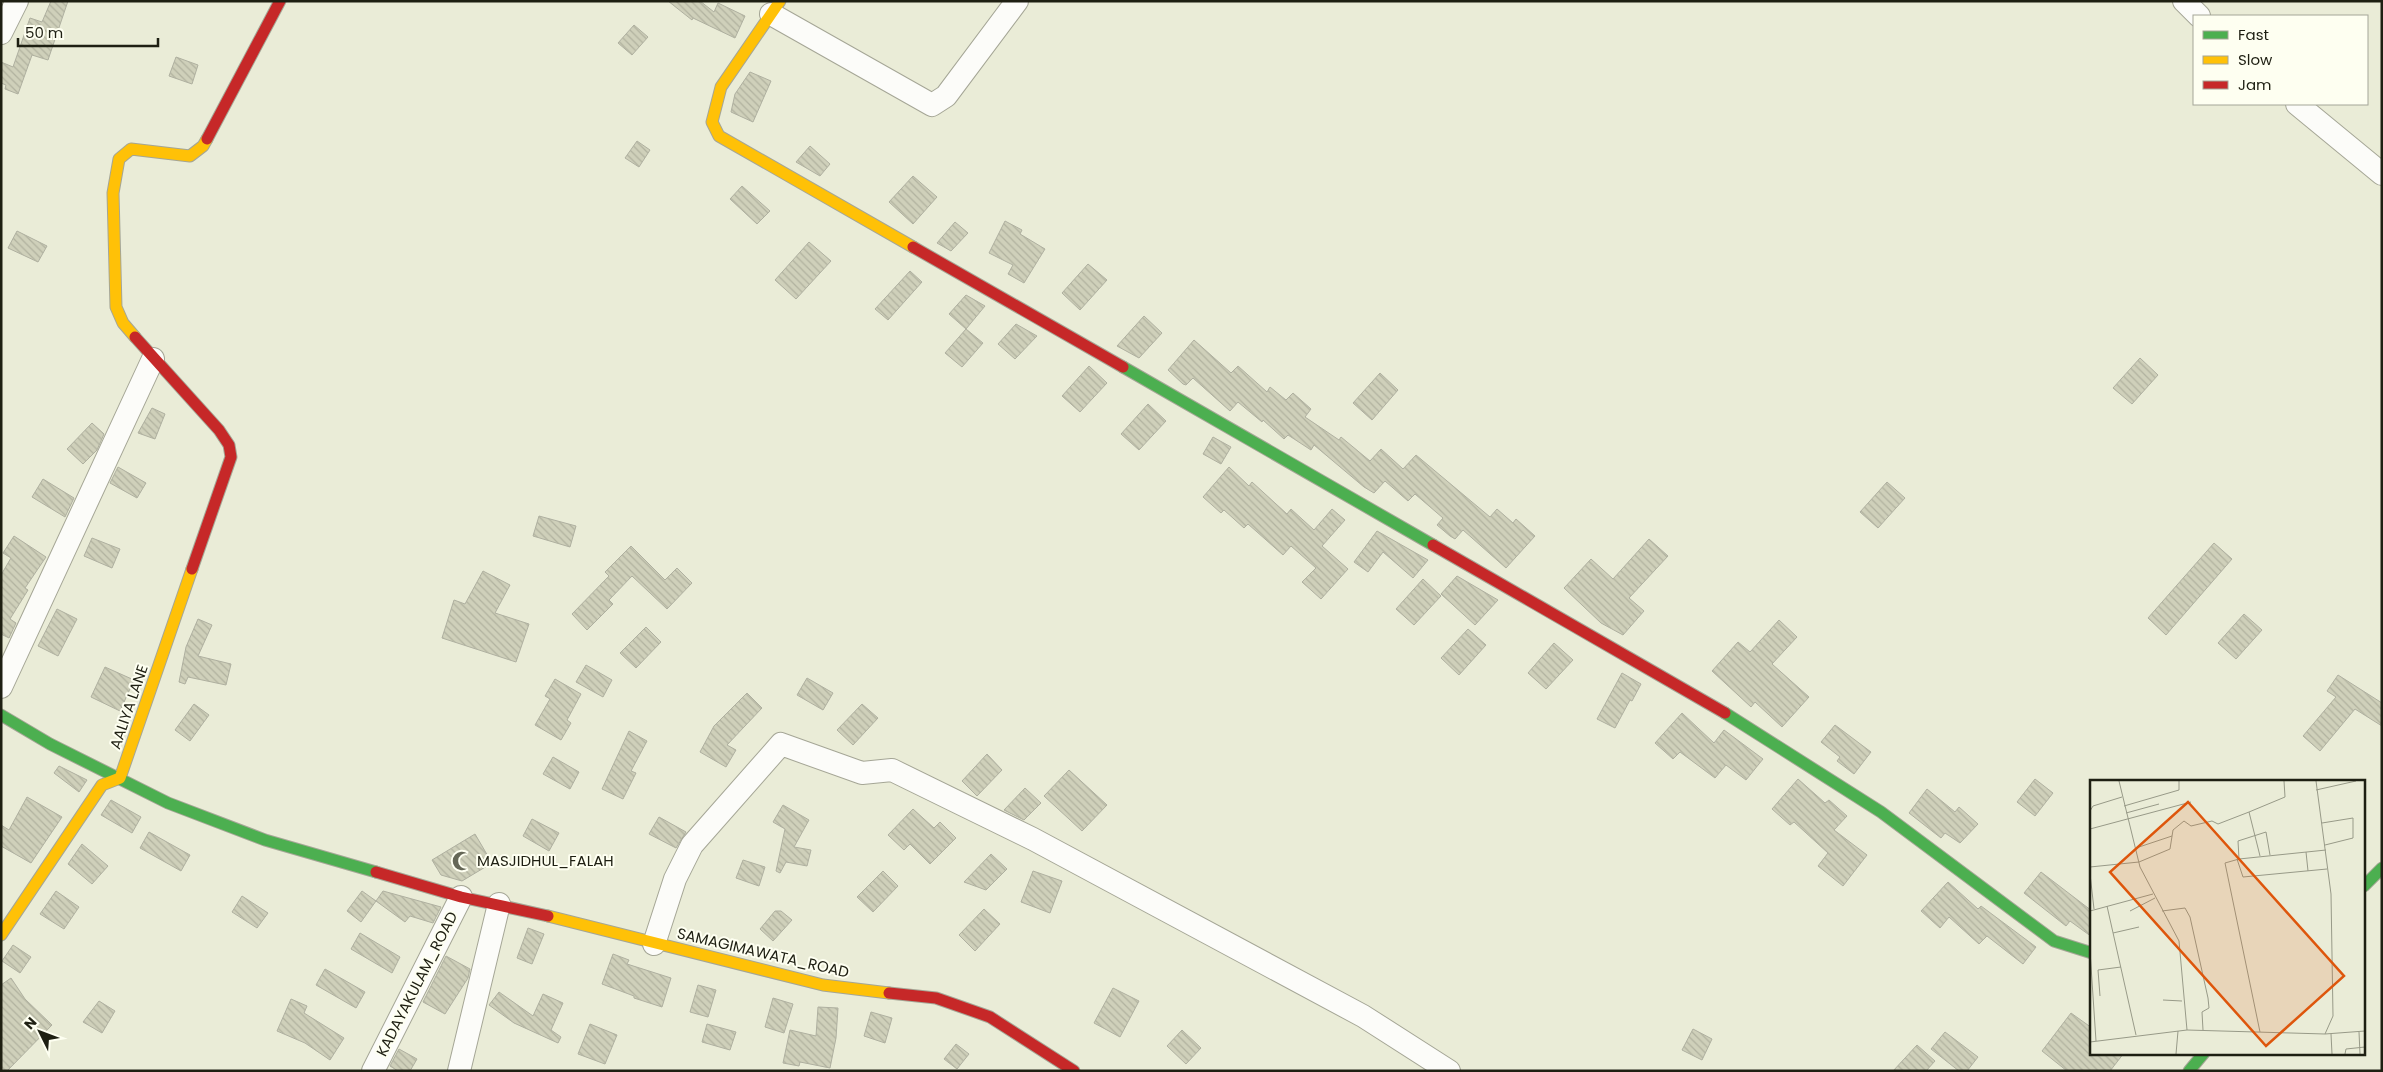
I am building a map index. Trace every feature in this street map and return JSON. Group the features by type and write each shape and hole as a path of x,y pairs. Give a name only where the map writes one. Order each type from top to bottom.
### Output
{"main road":[{"path":"153,359 122,323 116,307 113,193 119,159 131,149 190,156 203,146 280,1"},
{"path":"775,8 721,88 712,122 719,136 1715,706 1882,812 2054,941 2090,952"},
{"name":"AALIYA LANE","path":"120,778 231,457 229,445 219,430 194,400 153,359"},
{"name":"SAMAGIMAWATA_ROAD","path":"1,715 50,744 168,803 265,840 461,897 499,904 823,985 936,998 990,1018 1074,1071"},
{"path":"1,935 102,785 120,778"},
{"path":"2366,884 2382,868"},
{"path":"2189,1071 2203,1054"}],"street":[{"path":"1,33 17,1"},
{"path":"775,8 932,105 946,96 1017,1"},
{"path":"2184,1 2198,15"},
{"path":"2298,105 2382,174"},
{"path":"1,687 153,359"},
{"path":"654,944 676,879 692,845 781,744 862,773 892,770 910,778 1033,839 1363,1016 1449,1071"},
{"name":"KADAYAKULAM_ROAD","path":"373,1071 461,897"},
{"path":"459,1071 499,904"}],"building":[{"path":"51,1 68,1 48,60 32,55 18,94 5,89 6,85 1,83 1,62 13,67 30,18 42,22"},
{"path":"668,1 700,1 714,12 718,3 745,16 735,38 693,18 692,20"},
{"path":"634,25 648,37 632,55 618,43"},
{"path":"176,57 198,65 192,84 169,76"},
{"path":"750,72 771,81 753,122 731,112 735,94"},
{"path":"637,141 650,150 639,167 625,158"},
{"path":"810,146 830,164 820,176 796,162"},
{"path":"913,176 937,197 913,224 889,202"},
{"path":"742,186 770,211 757,224 730,199"},
{"path":"1005,221 1022,230 1020,234 1045,249 1024,283 1008,274 1013,265 989,253"},
{"path":"955,222 968,233 951,251 937,243"},
{"path":"17,231 47,246 38,262 8,248"},
{"path":"809,242 831,261 796,299 775,280"},
{"path":"1088,264 1107,280 1080,310 1062,293"},
{"path":"910,271 922,282 888,320 875,309"},
{"path":"966,295 985,306 966,329 949,314"},
{"path":"1144,316 1162,333 1139,358 1117,346"},
{"path":"1016,324 1037,336 1015,359 998,344"},
{"path":"966,329 983,343 962,367 945,353"},
{"path":"1194,340 1231,373 1238,366 1267,392 1270,387 1286,400 1293,393 1311,409 1305,417 1339,440 1341,437 1370,461 1381,449 1403,469 1416,455 1490,517 1497,509 1513,523 1516,519 1535,536 1506,568 1463,530 1455,539 1450,536 1437,525 1443,518 1415,494 1408,501 1385,481 1374,493 1364,487 1314,445 1311,450 1288,435 1284,439 1263,420 1262,422 1238,402 1230,411 1193,378 1186,385 1183,384 1168,370"},
{"path":"2140,358 2158,375 2132,404 2113,388"},
{"path":"1089,366 1107,383 1080,412 1062,396"},
{"path":"1380,373 1398,390 1372,420 1353,403"},
{"path":"1148,404 1166,421 1139,450 1121,434"},
{"path":"152,408 165,414 155,439 138,433"},
{"path":"92,423 104,434 97,450 83,464 67,449"},
{"path":"1213,437 1231,447 1221,464 1203,454"},
{"path":"118,467 146,483 137,498 110,483"},
{"path":"1229,467 1249,486 1252,482 1287,514 1291,509 1314,530 1332,509 1345,520 1322,546 1348,569 1321,599 1302,582 1316,568 1291,546 1283,555 1248,524 1244,528 1224,510 1221,513 1203,497"},
{"path":"43,479 74,498 65,517 32,497"},
{"path":"1887,482 1905,498 1878,528 1860,512"},
{"path":"539,516 576,526 570,547 533,536"},
{"path":"1377,531 1428,560 1413,578 1383,552 1368,572 1354,562"},
{"path":"14,536 46,557 25,588 28,590 10,619 16,623 9,638 1,634 1,575 11,558 3,553"},
{"path":"92,538 120,549 112,568 84,556"},
{"path":"1649,539 1668,556 1629,598 1644,611 1623,635 1601,623 1564,588 1591,559 1613,579"},
{"path":"2214,543 2232,559 2166,635 2148,618"},
{"path":"631,546 665,580 677,568 692,583 667,609 632,576 609,600 613,604 587,630 572,614 609,576 605,572"},
{"path":"483,571 510,585 495,613 529,624 516,662 442,638 454,600 465,604"},
{"path":"1457,576 1498,600 1475,625 1441,594"},
{"path":"1423,579 1441,596 1414,625 1396,609"},
{"path":"57,609 77,619 58,656 38,646"},
{"path":"2244,614 2262,630 2236,659 2218,643"},
{"path":"198,619 212,625 198,656 231,664 226,685 188,677 185,684 179,682 186,647"},
{"path":"1779,620 1797,637 1772,664 1809,697 1782,727 1755,702 1751,707 1712,671 1738,642 1750,652"},
{"path":"646,627 661,642 636,668 620,653"},
{"path":"1468,629 1486,645 1459,675 1441,658"},
{"path":"1554,643 1573,660 1546,689 1528,673"},
{"path":"586,665 612,680 603,697 576,682"},
{"path":"105,667 134,680 120,711 91,697"},
{"path":"1622,673 1641,684 1615,728 1597,719"},
{"path":"2338,675 2382,703 2382,726 2355,709 2320,751 2303,736 2336,697 2327,691"},
{"path":"807,678 833,693 823,710 797,695"},
{"path":"555,679 581,694 567,720 571,723 561,740 535,725 550,699 545,696"},
{"path":"747,693 762,708 727,745 736,750 726,767 700,752 714,726"},
{"path":"194,704 209,715 190,741 175,730"},
{"path":"862,704 878,718 853,745 837,730"},
{"path":"1682,713 1714,743 1724,730 1763,759 1746,780 1726,765 1715,778 1680,752 1673,759 1655,743"},
{"path":"1835,725 1871,752 1854,774 1837,761 1840,757 1821,742"},
{"path":"629,731 647,741 631,771 636,773 623,799 602,789"},
{"path":"987,754 1002,770 977,796 962,781"},
{"path":"553,757 579,772 570,789 543,774"},
{"path":"59,766 87,780 79,792 54,773"},
{"path":"1069,770 1107,805 1082,831 1044,796"},
{"path":"1798,779 1825,803 1829,800 1847,816 1834,830 1867,855 1843,886 1818,866 1828,853 1794,822 1790,825 1772,809"},
{"path":"2035,779 2053,793 2035,816 2017,802"},
{"path":"1025,788 1041,803 1024,820 1004,810"},
{"path":"1927,789 1955,812 1959,807 1978,824 1960,843 1945,833 1941,838 1909,813"},
{"path":"27,797 62,817 31,863 1,846 1,825 9,830"},
{"path":"111,800 141,817 132,833 101,815"},
{"path":"783,805 809,820 794,847 811,850 807,866 786,862 780,873 776,871 785,829 773,822"},
{"path":"913,809 934,828 940,822 956,838 930,864 910,844 904,850 888,835"},
{"path":"659,817 686,832 676,848 649,834"},
{"path":"532,819 559,833 549,851 523,836"},
{"path":"149,832 190,855 181,871 140,848"},
{"name":"MASJIDHUL_FALAH","path":"475,834 492,863 462,881 441,875 432,860"},
{"path":"82,844 108,866 92,884 68,864"},
{"path":"991,854 1007,869 986,890 964,882"},
{"path":"743,860 765,867 759,886 736,878"},
{"path":"883,871 898,886 873,912 857,897"},
{"path":"1033,871 1062,881 1050,913 1021,902"},
{"path":"2041,872 2090,909 2090,936 2070,921 2066,926 2024,893"},
{"path":"1948,882 1978,909 1981,906 2036,947 2023,964 1987,936 1979,944 1949,917 1940,928 1921,911"},
{"path":"56,891 79,907 64,929 40,914"},
{"path":"362,891 376,901 361,922 347,911"},
{"path":"383,891 441,907 433,923 410,916 405,922 376,901"},
{"path":"242,896 268,913 257,928 232,912"},
{"path":"984,909 1000,924 975,951 959,935"},
{"path":"775,911 781,911 792,920 773,941 760,929"},
{"path":"528,928 544,934 532,964 517,958"},
{"path":"360,933 400,957 392,973 351,949"},
{"path":"13,945 31,957 20,973 2,961"},
{"path":"613,954 629,960 627,964 671,978 662,1007 634,998 634,996 602,984"},
{"path":"446,956 470,969 468,978 445,1014 423,1002"},
{"path":"325,969 365,992 356,1008 316,985"},
{"path":"11,978 25,999 52,1025 7,1071 1,1071 1,985"},
{"path":"698,985 716,990 708,1017 690,1012"},
{"path":"1113,988 1139,1001 1120,1037 1094,1023"},
{"path":"499,992 533,1016 543,994 563,1003 551,1030 561,1037 558,1043 514,1023 489,1005"},
{"path":"773,998 793,1004 784,1033 765,1027"},
{"path":"291,999 307,1006 304,1013 344,1038 330,1060 305,1043 277,1031"},
{"path":"99,1001 115,1011 102,1033 83,1022"},
{"path":"818,1007 838,1008 836,1038 830,1068 800,1062 799,1066 783,1063 790,1030 816,1036"},
{"path":"871,1012 892,1018 885,1043 864,1036"},
{"path":"2071,1013 2090,1027 2090,1054 2123,1054 2110,1071 2067,1071 2042,1051"},
{"path":"590,1024 617,1035 605,1064 578,1054"},
{"path":"707,1024 736,1032 730,1050 702,1042"},
{"path":"1693,1029 1712,1039 1702,1060 1682,1050"},
{"path":"1182,1030 1201,1048 1186,1064 1167,1046"},
{"path":"1945,1032 1978,1057 1967,1071 1959,1071 1931,1049"},
{"path":"956,1044 969,1054 957,1069 944,1059"},
{"path":"1917,1045 1935,1061 1926,1071 1893,1071"},
{"path":"399,1049 417,1059 410,1071 398,1071 390,1066"}],"traffic: fast":[{"path":"1123,367 1433,545"},
{"path":"1725,713 1881,812 2054,941 2090,952"},
{"path":"1,715 50,744 168,803 265,840 376,872"},
{"path":"2366,884 2382,868"},
{"path":"2189,1071 2203,1054"}],"traffic: slow":[{"path":"780,1 721,87 712,122 719,136 913,247"},
{"path":"135,337 123,323 116,307 113,193 119,159 131,149 190,156 203,146 207,139"},
{"path":"1,935 102,785 120,778 192,569"},
{"path":"548,916 823,985 889,993"}],"traffic: jam":[{"path":"207,139 280,1"},
{"path":"913,247 1123,367"},
{"path":"135,337 219,430 229,445 231,457 192,569"},
{"path":"1433,545 1725,713"},
{"path":"376,872 461,897 548,916"},
{"path":"889,993 936,998 990,1017 1074,1071"}],"place":[{"name":"MASJIDHUL_FALAH","path":"462,861"}]}
